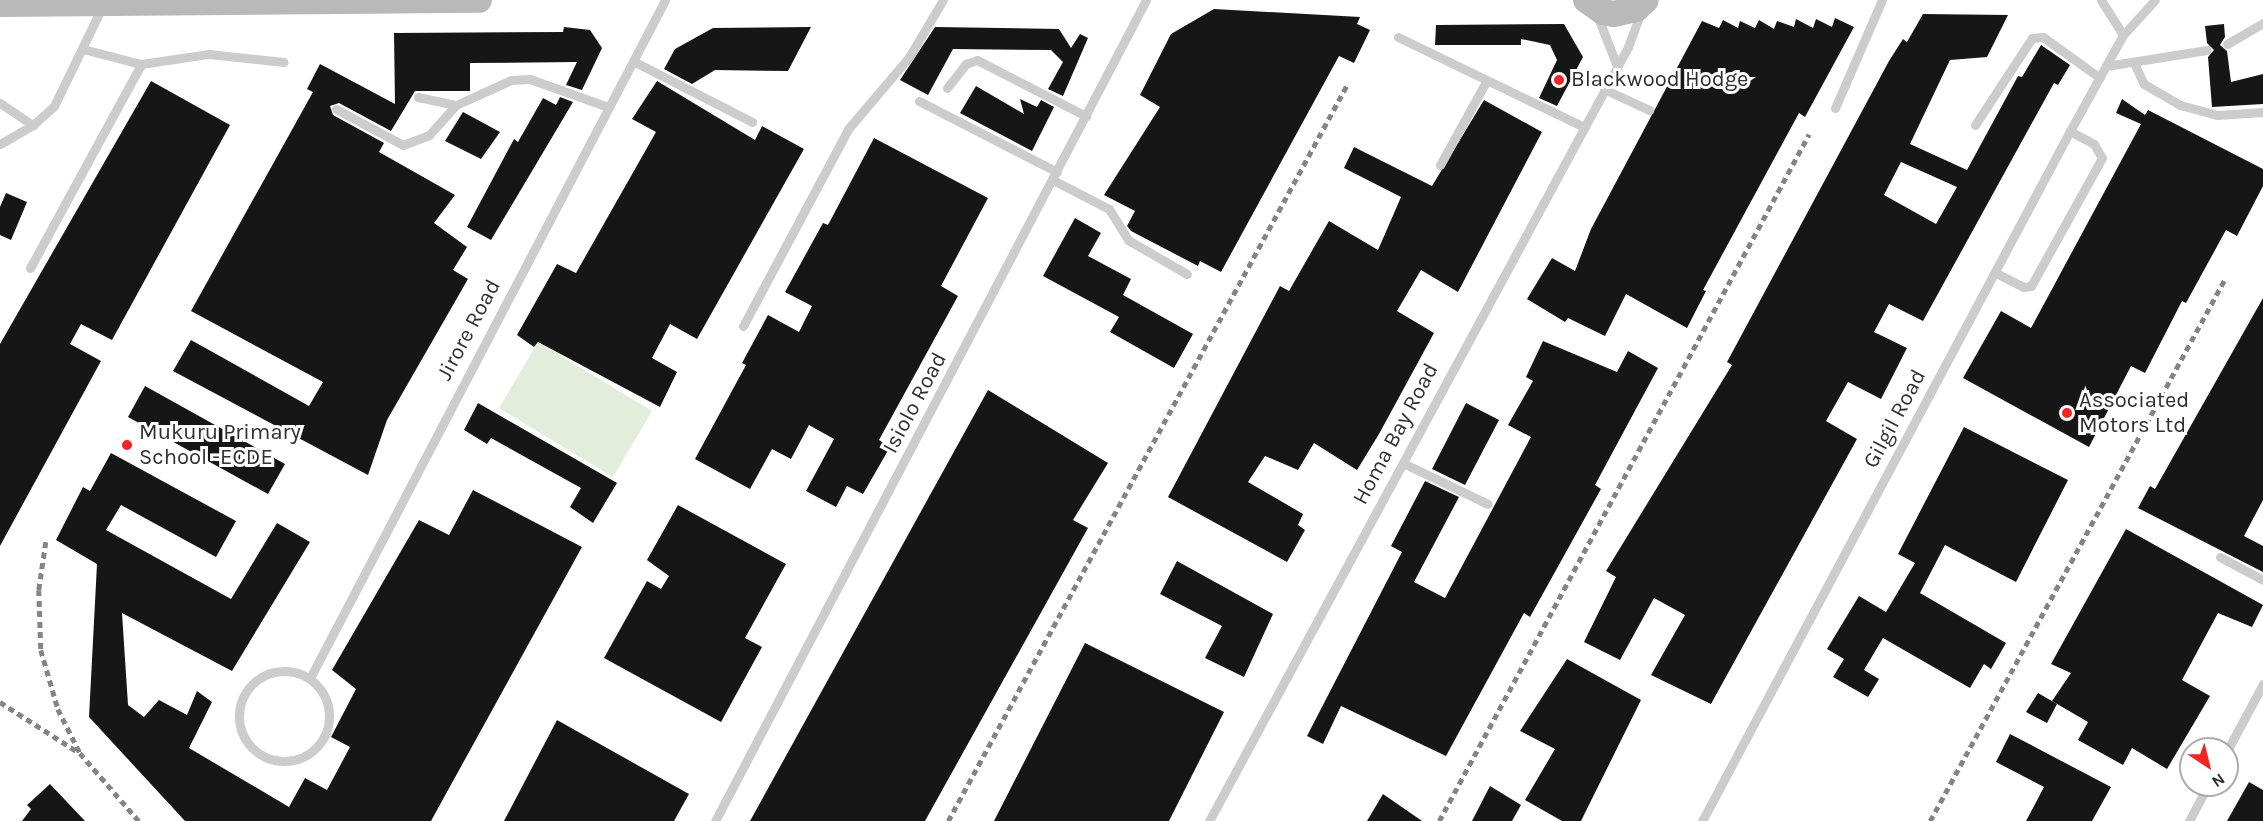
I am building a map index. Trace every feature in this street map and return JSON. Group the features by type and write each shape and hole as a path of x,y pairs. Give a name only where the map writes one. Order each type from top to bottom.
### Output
{"main road":[{"path":"0,4 478,0"},
{"path":"1589,3 1614,14 1636,9 1646,1"}],"lane":[{"name":"Jirore Road","path":"310,678 665,0"},
{"path":"743,326 848,129 901,67 943,0"},
{"name":"Isiolo Road","path":"715,821 1146,0"},
{"path":"1835,108 1882,0"},
{"path":"2101,0 2123,35"},
{"name":"Gilgil Road","path":"1702,821 2070,131 2123,35 2155,0"},
{"name":"Homa Bay Road","path":"1209,821 1584,128 1617,66 1646,1"},
{"path":"0,144 33,125 54,106 104,2"},
{"path":"1589,3 1617,66"},
{"path":"2227,44 2263,23"},
{"path":"1398,37 1584,128"},
{"path":"1975,125 2032,38 2043,37 2100,78"},
{"path":"83,49 141,64 209,54 284,62"},
{"path":"2106,66 2207,50"},
{"path":"947,88 966,64 977,60 1086,116"},
{"path":"633,61 752,122"},
{"path":"2134,63 2144,84 2180,105 2218,115 2263,112"},
{"path":"30,268 141,64"},
{"path":"336,109 403,144 429,135 456,105 496,85 531,79 608,107"},
{"path":"1440,165 1487,80"},
{"path":"1604,89 1649,110"},
{"path":"418,97 456,105"},
{"path":"919,101 1055,176 1109,209 1128,240 1187,274"},
{"path":"0,104 33,125"},
{"path":"1995,273 2023,287 2031,286 2103,158 2094,144 2070,131"},
{"path":"1403,464 1488,504"},
{"path":"2220,557 2263,580"},
{"path":"280,671 310,678 324,693 330,712 322,741 298,759 279,761 260,754 246,741 239,722 246,692 261,678 280,671"},
{"path":"2235,737 2263,684"},
{"path":"2189,821 2202,797"}],"green space":[{"path":"538,342 652,411 613,477 499,408"}],"building":[{"path":"1214,9 1360,17 1357,24 1370,30 1354,63 1339,56 1221,272 1200,261 1198,266 1131,231 1127,226 1135,211 1104,195 1160,107 1140,95 1171,34"},
{"path":"1923,14 2008,15 1987,57 1950,60 1910,144 1967,170 2018,76 2022,77 2041,45 2070,65 2058,85 2054,83 1923,321 1889,304 1874,332 1907,348 1881,399 1848,382 1826,421 1857,439 1711,704 1651,675 1685,615 1654,598 1620,660 1584,642 1616,577 1606,571 1732,365 1727,362 1889,61 1903,39 1907,42","holes":["1901,162 1957,187 1936,224 1884,195"]},
{"path":"1835,18 1854,27 1805,117 1799,113 1703,290 1706,291 1687,328 1626,294 1605,336 1568,318 1565,322 1527,299 1552,258 1575,271 1591,229 1702,21 1719,28 1723,20 1738,28 1740,21 1755,28 1759,20 1774,29 1777,21 1794,27 1796,19 1813,28 1816,19 1832,27"},
{"path":"1564,24 1583,57 1557,106 1539,98 1557,60 1550,45 1521,39 1521,45 1435,45 1436,25"},
{"path":"2224,24 2225,37 2220,45 2227,51 2231,82 2263,74 2263,104 2212,107 2208,57 2214,50 2207,43 2205,26"},
{"path":"564,27 590,30 602,48 582,90 566,85 577,62 470,63 470,91 415,91 391,131 339,103 330,106 333,115 384,143 379,152 455,195 434,223 467,247 453,270 468,279 387,420 368,475 173,371 191,340 309,406 323,382 191,311 313,92 307,89 320,64 395,104 394,33 563,32"},
{"path":"811,27 788,71 715,70 692,84 664,69 675,49 713,28"},
{"path":"935,27 1059,29 1071,48 1080,34 1088,38 1063,96 1048,89 1063,62 1051,50 953,49 928,95 900,80"},
{"path":"151,81 230,125 112,340 81,324 70,344 101,361 0,546 0,344"},
{"path":"657,81 755,140 762,126 804,149 697,339 670,324 652,358 677,372 660,407 538,342 534,347 517,335 557,264 576,273 656,132 632,119"},
{"path":"976,86 1024,114 1020,99 1037,107 1041,100 1054,107 1032,151 960,113"},
{"path":"560,97 573,102 491,240 467,227 514,139 518,142 543,98 556,105"},
{"path":"2122,99 2145,115 2148,110 2263,169 2263,186 2237,236 2226,230 2186,303 2182,301 2145,373 2131,366 2089,447 1963,378 2001,311 2031,328 2141,124 2116,113"},
{"path":"1484,100 1542,132 1458,292 1421,270 1397,311 1434,333 1357,470 1314,443 1298,470 1265,456 1248,482 1303,514 1298,525 1305,530 1287,562 1168,497 1280,286 1289,291 1329,221 1378,250 1401,197 1344,168 1354,147 1432,186"},
{"path":"463,112 500,132 481,159 445,141"},
{"path":"874,138 988,198 941,286 958,296 879,440 890,447 863,494 847,486 836,507 806,491 834,439 809,425 791,459 772,449 750,489 695,459 746,365 742,363 768,315 799,332 812,306 785,292 823,223 828,225"},
{"path":"6,193 27,202 11,240 0,235 0,207"},
{"path":"1075,218 1101,233 1088,256 1131,279 1123,295 1193,334 1174,368 1110,332 1119,317 1043,276"},
{"path":"2263,298 2263,500 2244,536 2263,546 2263,572 2138,508 2150,486 2155,489"},
{"path":"1543,341 1617,372 1628,351 1658,368 1595,485 1601,489 1530,617 1524,613 1446,756 1341,706 1323,744 1307,736 1402,552 1391,546 1425,481 1459,497 1414,582 1445,598 1531,437 1508,425 1533,381 1526,377"},
{"path":"145,386 285,464 268,494 128,417"},
{"path":"988,390 1108,463 1073,520 1088,528 925,821 750,821"},
{"path":"478,403 617,483 593,523 570,507 581,488 491,438 487,444 464,430"},
{"path":"1466,403 1499,420 1465,485 1432,469"},
{"path":"1964,427 2068,480 2016,582 1945,545 1920,593 2006,643 1991,669 1984,664 1970,688 1883,638 1864,670 1879,679 1868,697 1833,677 1844,659 1827,649 1859,596 1886,612 1915,563 1898,554"},
{"path":"111,453 236,521 216,557 121,505 106,530 231,599 277,523 310,542 232,671 122,613 128,705 144,717 159,700 187,715 197,691 212,702 189,748 289,807 305,778 327,790 350,747 331,737 356,689 332,670 419,520 449,535 473,490 582,547 431,821 185,821 89,717 97,564 56,540 83,487 90,491"},
{"path":"678,505 786,564 745,638 762,647 721,722 604,658 647,581 661,589 669,576 647,560"},
{"path":"2126,529 2263,605 2252,627 2218,613 2182,680 2210,696 2186,737 2179,737 2179,749 2167,769 2132,748 2123,765 2078,740 2088,722 2052,701 2071,673 2051,664"},
{"path":"1177,561 1273,614 1244,677 1205,658 1222,626 1160,594"},
{"path":"1085,643 1224,712 1169,821 994,821"},
{"path":"1567,659 1641,700 1581,821 1562,821 1525,800 1555,749 1520,731"},
{"path":"2038,693 2057,704 2047,723 2026,712"},
{"path":"557,720 689,794 674,821 504,821"},
{"path":"2010,734 2111,787 2092,821 2026,821 2044,787 1996,762"},
{"path":"2249,782 2263,790 2263,821 2227,821"},
{"path":"50,784 85,821 22,821 31,809 27,805"},
{"path":"1490,786 1521,805 1512,821 1472,821"},
{"path":"1383,794 1422,821 1367,821"}],"railway":[{"path":"948,821 1347,85"},
{"path":"1439,821 1809,134"},
{"path":"1930,821 2226,277"},
{"path":"46,542 39,590 41,650 58,709 80,753 139,821"},
{"path":"0,702 78,752"}],"place":[{"name":"Blackwood Hodge","path":"1559,80"},
{"name":"Associated Motors Ltd","path":"2067,413"},
{"name":"Mukuru Primary School -ECDE","path":"127,445"}]}
